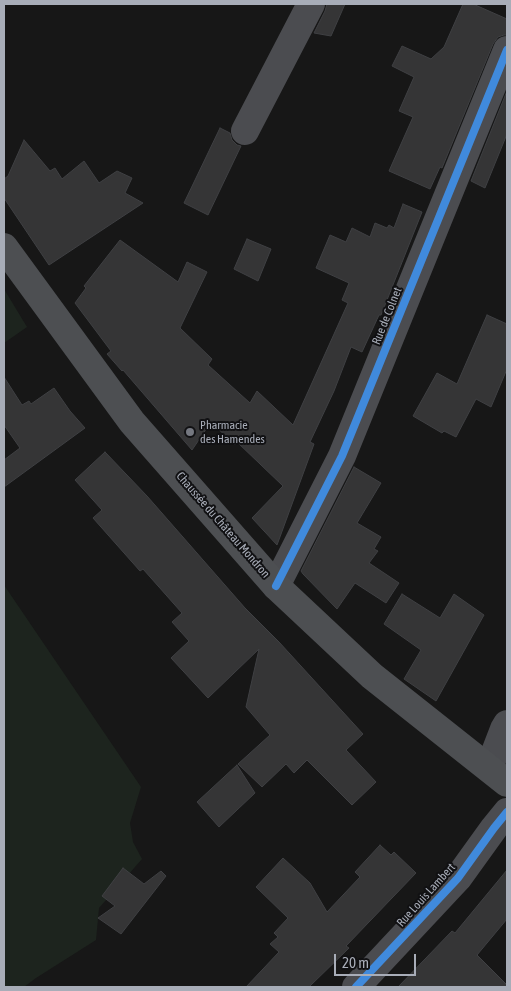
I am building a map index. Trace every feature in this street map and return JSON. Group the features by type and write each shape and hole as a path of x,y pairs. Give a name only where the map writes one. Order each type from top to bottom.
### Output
{"main road":[{"name":"Chaussée du Château Mondron","path":"4,246 132,422 276,586 372,676 498,775"}],"street":[{"path":"245,131 311,4"},
{"name":"Rue de Colnet","path":"276,586 342,456 507,50"},
{"path":"498,775 504,729 507,724"},
{"name":"Rue Louis Lambert","path":"356,987 458,878 507,812"}],"shaded area":[{"path":"4,289 27,327 4,343"},
{"path":"4,585 141,787 130,823 133,842 142,859 99,908 96,940 24,987 4,987"}],"building":[{"path":"327,4 345,4 331,36 314,33"},
{"path":"463,4 473,4 507,19 507,35 498,37 493,44 442,168 440,167 430,189 389,171 413,117 399,111 414,77 392,66 402,46 431,59 444,47"},
{"path":"507,91 507,134 485,188 471,181"},
{"path":"220,128 230,133 232,140 241,146 208,215 184,203"},
{"path":"24,140 50,171 55,168 62,179 84,161 99,183 117,171 132,178 125,193 143,203 49,265 4,198 4,179 8,176"},
{"path":"403,204 422,212 381,315 379,315 362,352 351,347 334,391 310,442 314,444 277,545 252,518 283,486 237,442 235,445 211,422 192,450 107,354 111,351 75,303 86,288 84,286 120,240 178,282 187,262 207,272 180,328 212,359 208,365 250,403 257,391 293,425 348,303 342,300 349,283 316,268 330,235 346,242 352,228 370,237 375,223 387,228 389,225 394,228"},
{"path":"247,239 271,249 258,281 234,269"},
{"path":"487,315 507,324 507,369 491,407 476,399 456,437 444,431 442,433 413,416 437,373 457,384"},
{"path":"4,377 22,405 29,401 31,404 54,388 85,428 4,487 4,460 20,448 4,425"},
{"path":"105,452 147,496 245,608 279,642 363,734 346,750 376,782 352,805 307,760 294,773 286,764 262,787 238,764 270,735 246,707 259,649 208,698 171,658 189,641 172,622 182,613 143,569 140,571 93,518 102,510 75,480"},
{"path":"354,467 381,483 357,523 381,537 374,549 378,551 369,563 399,583 386,603 355,583 337,609 301,571"},
{"path":"402,594 440,618 454,594 484,615 436,701 404,679 421,650 384,624"},
{"path":"237,765 255,793 219,827 197,802"},
{"path":"380,845 391,855 394,852 416,873 346,946 349,948 309,987 246,987 279,952 270,944 278,937 274,933 288,918 256,887 283,858 310,883 327,912 360,877 355,872"},
{"path":"123,868 144,884 161,871 166,876 121,934 98,918 115,906 102,896"},
{"path":"507,870 507,919 477,955 507,987 398,987 452,931 455,933"}],"cycle path":[{"path":"276,586 342,456 507,50"},
{"path":"356,987 458,878 507,812"}],"place":[{"name":"Pharmacie des Hamendes","path":"190,432"}]}
